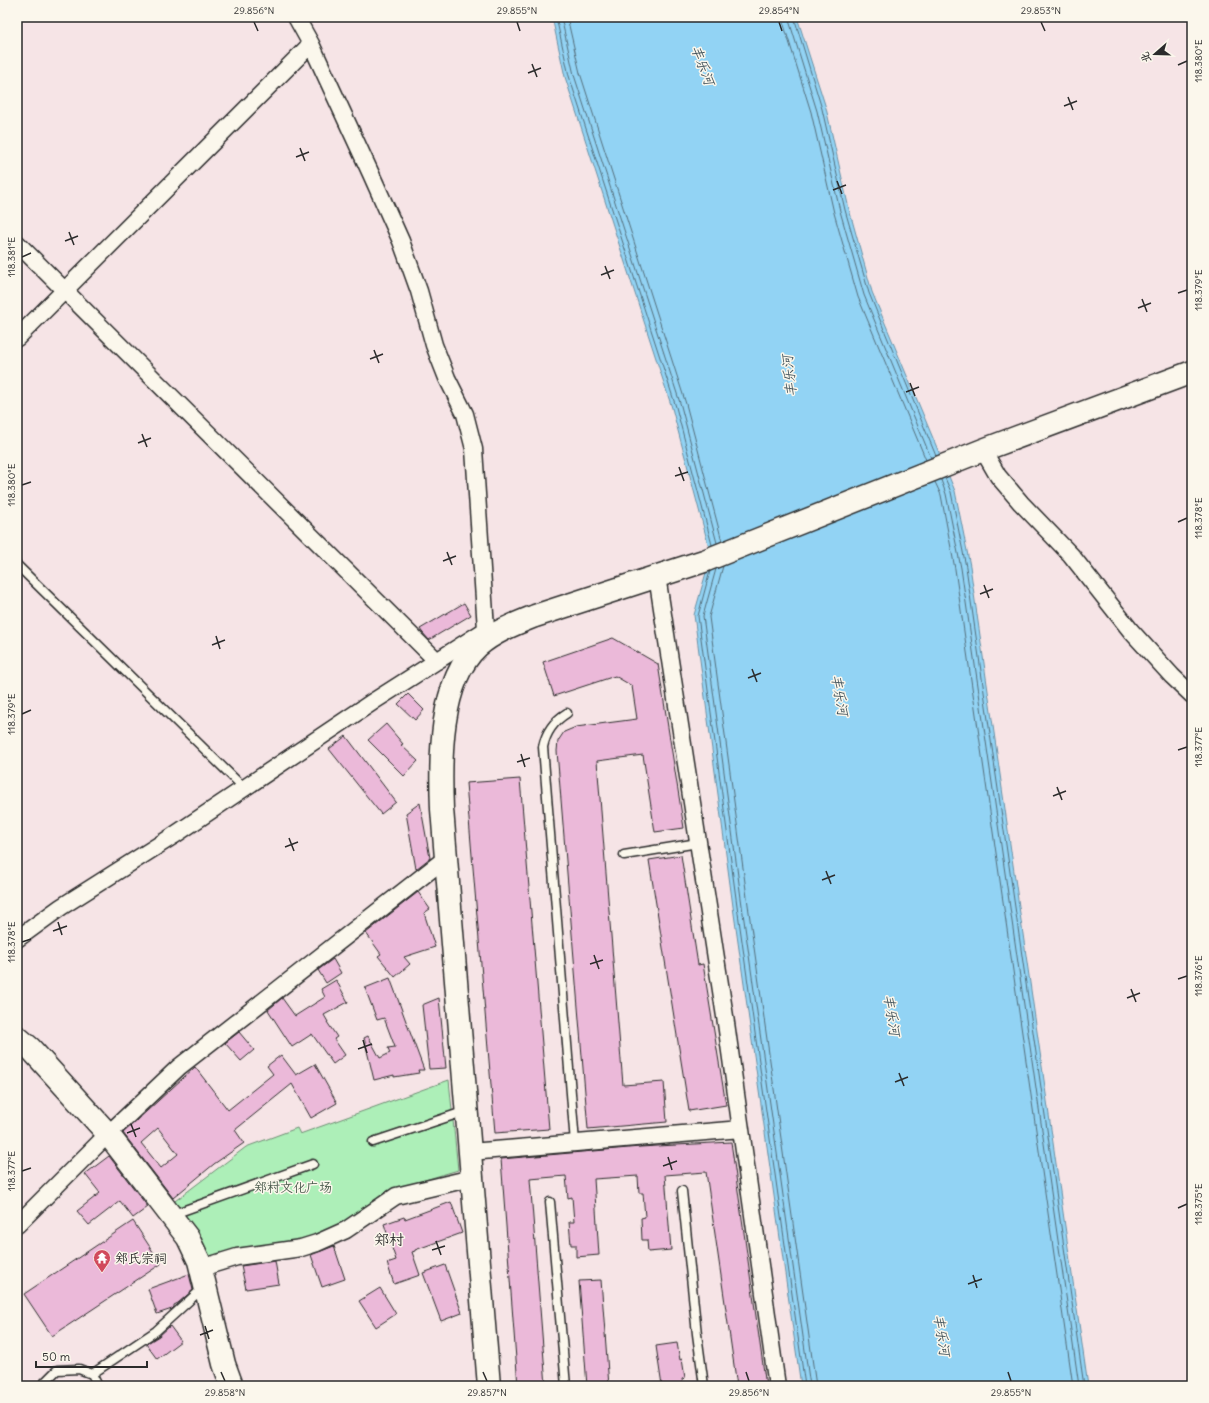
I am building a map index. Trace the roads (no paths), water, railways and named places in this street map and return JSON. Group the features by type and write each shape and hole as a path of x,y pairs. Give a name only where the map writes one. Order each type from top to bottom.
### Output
{"main road":[{"path":"489,1386 442,809 442,755 447,712 456,678 462,666 470,655 487,640 508,627 535,616 704,561 983,450 1192,372"},
{"path":"17,1037 30,1048 108,1134 188,1238 199,1261 224,1364 232,1386"}],"street":[{"path":"296,17 311,44 401,241 419,291 434,345 447,378 465,414 474,449 486,630"},
{"path":"17,338 311,44"},
{"path":"17,243 436,661"},
{"path":"983,450 998,476 1021,503 1071,555 1131,631 1167,671 1192,695"},
{"path":"657,576 726,1023 777,1386"},
{"path":"17,939 61,907 172,836 436,661 486,630 508,627"},
{"path":"17,1225 108,1134 179,1067 446,858"},
{"path":"470,1152 741,1129"},
{"path":"203,1277 237,1257 301,1248 318,1243 346,1230 396,1196 472,1178"}],"lane":[{"path":"17,565 244,788"},
{"path":"567,713 551,727 543,747 575,1143"},
{"path":"624,855 698,843"},
{"path":"373,1142 467,1111"},
{"path":"171,1216 313,1164"},
{"path":"682,1191 696,1334 704,1386"},
{"path":"550,1202 566,1386"},
{"path":"92,1374 156,1331 203,1277"},
{"path":"41,1386 58,1370 79,1369 92,1374 98,1386"}],"water":[{"name":"丰乐河","path":"552,17 797,17 826,108 849,209 872,292 955,491 970,566 1088,1386 801,1386 734,914 694,615 711,555 672,408 565,77"}],"place":[{"name":"郑氏宗祠","path":"102,1273"}],"district":[{"name":"郑村","path":"389,1240"}],"park label":[{"name":"郑村文化广场","path":"293,1187"}]}
